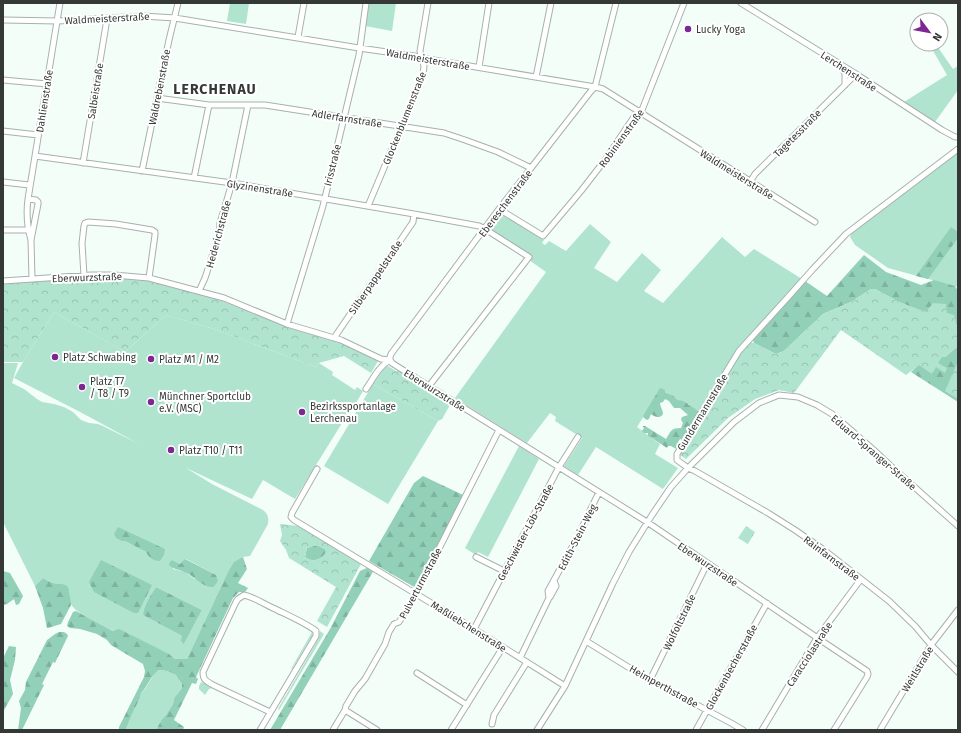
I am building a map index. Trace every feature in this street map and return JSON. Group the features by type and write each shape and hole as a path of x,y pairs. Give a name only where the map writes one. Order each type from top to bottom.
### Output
{"street":[{"name":"Dahlienstraße","path":"31,240 26,212 29,186 60,3"},
{"name":"Waldrebenstraße","path":"142,171 178,3"},
{"path":"298,37 304,3"},
{"name":"Irisstraße","path":"286,324 323,206 359,55 366,3"},
{"name":"Glockenblumenstraße","path":"368,206 423,75 424,66 420,51 428,3"},
{"path":"478,67 490,3"},
{"path":"536,76 551,3"},
{"name":"Ebereschenstraße","path":"366,389 379,369 390,360 391,354 499,209 595,87 616,3"},
{"name":"Robinienstraße","path":"499,209 543,236 605,160 638,111 642,110 684,3"},
{"name":"Lerchenstraße","path":"741,3 856,74 942,130 958,137"},
{"name":"Waldmeisterstraße","path":"3,20 58,21 143,16 174,18 415,56 595,87 603,89 815,222"},
{"name":"Salbeistraße","path":"83,163 107,19"},
{"path":"841,65 845,74 845,85"},
{"name":"Tagetesstraße","path":"750,182 755,174 856,74"},
{"path":"3,80 46,84"},
{"name":"Adlerfarnstraße","path":"157,98 208,105 265,105 444,133 498,152 531,168"},
{"name":"Hederichstraße","path":"199,291 206,278 219,235 220,223 232,183 248,104"},
{"path":"194,178 208,105"},
{"path":"3,131 38,135"},
{"name":"Gundermannstraße","path":"688,468 677,460 677,454 739,351 812,269 846,234 958,149"},
{"name":"Glyzinenstraße","path":"35,156 232,183 414,214 479,226 485,229 529,257 429,386"},
{"path":"3,182 29,186"},
{"name":"Dahlienstraße","path":"28,199 36,200 38,202 31,240 32,279"},
{"name":"Silberpappelstraße","path":"334,338 413,222 414,214"},
{"path":"84,276 82,243 84,226 85,223 88,222 126,225 152,230 155,232 149,278"},
{"path":"3,230 28,230"},
{"name":"Eberwurzstraße","path":"3,281 114,275 149,278 224,298 286,324 341,340 381,359 390,360 395,366 647,522 867,671 867,677 834,730"},
{"name":"Eduard-Spranger-Straße","path":"688,468 734,422 759,403 779,395 798,397 817,405 832,414 958,526"},
{"name":"Pulverturmstraße","path":"334,730 355,691 365,679 394,624 399,622 414,598 500,430"},
{"name":"Geschwister-Löb-Straße","path":"474,628 559,467 578,437"},
{"path":"537,730 565,686 628,554 647,522 671,488 688,468"},
{"name":"Rainfarnstraße","path":"688,468 768,513 824,550 888,601 915,626 931,645 958,672"},
{"name":"Maßliebchenstraße","path":"317,469 292,513 291,517 294,520 474,628 565,686"},
{"name":"Edith-Stein-Weg","path":"520,658 549,598 548,591 600,492"},
{"path":"476,557 504,572"},
{"name":"Wolfoltstraße","path":"650,680 707,564"},
{"name":"Caracciolastraße","path":"762,730 817,638 860,579"},
{"path":"260,730 316,636 316,631 313,628 247,595 244,595 241,596 236,602 203,672 203,677 213,685 270,712"},
{"name":"Glockenbecherstraße","path":"696,730 767,604"},
{"name":"Weitlstraße","path":"880,730 931,645 958,610"},
{"name":"Heimperthstraße","path":"586,641 650,680 731,722 743,730"},
{"path":"451,730 503,647"},
{"path":"492,724 494,715 527,662"},
{"path":"417,673 467,705"},
{"path":"345,710 378,730"}],"green space":[{"path":"230,3 249,3 246,24 227,21"},
{"path":"369,3 396,3 392,31 365,26"},
{"path":"934,52 941,52 953,69 958,66 958,90 935,122 904,102 947,75"},
{"path":"958,151 958,287 888,268 855,245 850,237 853,230"},
{"path":"501,213 544,240 542,243 545,245 549,241 566,251 590,224 611,242 594,268 617,282 642,253 661,270 644,291 663,303 722,237 745,257 754,249 802,279 740,350 699,413 661,389 637,427 660,444 655,454 678,468 663,489 596,447 578,475 564,466 582,438 555,421 556,417 550,413 527,443 455,398 546,272 529,260 532,255 489,229"},
{"path":"951,227 958,232 958,238 928,279 916,276"},
{"path":"864,255 886,272 921,285 934,280 955,286 958,291 958,326 899,302 875,289 871,289 851,302 823,314 784,351 776,354 754,343 753,340 805,281 827,296"},
{"path":"94,277 146,280 184,289 222,301 285,326 342,343 378,361 371,373 344,356 319,363 316,367 214,329 166,315 125,352 54,312 23,362 3,362 3,284"},
{"path":"871,289 875,289 899,302 926,312 933,303 946,304 947,313 954,315 958,326 958,346 945,357 942,357 938,363 947,368 945,373 936,367 932,374 919,365 906,375 841,330 794,393 779,390 755,399 728,418 686,459 680,455 740,350 748,342 754,343 776,354 784,351 823,314 851,302"},
{"path":"54,312 125,352 166,315 214,329 316,367 319,363 333,372 332,375 355,390 357,387 363,391 295,499 263,480 252,499 186,468 212,484 263,510 267,515 268,524 250,556 243,557 227,574 187,659 175,659 169,654 116,632 86,617 76,610 71,604 69,589 63,584 50,582 43,578 35,586 3,522 3,363 18,363 12,383 24,389 42,402 64,407 73,412 81,420 103,426 139,444 14,378","holes":["125,541 164,555 146,552","186,559 216,575 218,580 195,579 185,572 173,569 172,560 180,564","156,587 202,610 184,644 182,636 143,615 150,597"]},
{"path":"958,346 958,402 911,372 928,356 945,357"},
{"path":"958,361 958,399 945,391"},
{"path":"388,366 396,371 399,371 450,403 442,419 438,421 373,384 382,371"},
{"name":"Bezirkssportanlage Lerchenau","path":"373,384 438,421 388,504 324,466"},
{"path":"660,388 678,400 688,404 700,413 682,440 680,439 678,442 680,445 678,450 671,446 668,446 667,448 648,436 648,433 644,433 642,431 644,428 643,426 645,426 666,439 672,430 681,428 683,423 681,420 682,417 688,415 680,408 674,408 669,401 665,399 660,403 663,413 662,416 657,417 651,414 649,419 647,420 644,418 643,416"},
{"path":"519,446 539,459 488,557 478,552 476,555 465,548"},
{"path":"423,476 463,495 416,588 369,561 414,483"},
{"path":"280,524 299,526 328,544 337,546 360,561 361,564 327,627 317,621 336,587 289,558 280,541 282,535","holes":["317,545 325,549 326,552 324,555 317,560 311,560 305,557 307,548"]},
{"path":"746,526 755,532 748,544 738,538"},
{"path":"118,527 165,549 164,555 160,561 154,560 146,552 116,538 114,534"},
{"path":"317,545 325,549 327,552 325,555 317,560 311,560 305,557 307,548"},
{"path":"243,557 247,569 238,583 248,588 245,592 239,592 233,598 196,677 198,679 196,684 192,683 174,720 184,727 183,730 155,730 173,704 174,698 182,688 182,683 176,675 167,671 159,670 153,675 141,693 126,730 119,730 119,727 144,677 145,671 143,664 111,645 107,640 97,634 67,626 73,612 76,611 113,631 119,629 169,654 175,659 187,659 227,574 234,562"},
{"path":"185,559 216,575 218,580 216,584 213,587 205,586 188,574 174,569 169,565 172,560 180,564"},
{"path":"101,560 152,585 138,613 134,613 94,592 89,582"},
{"path":"369,567 374,570 280,730 270,730 330,629 360,571"},
{"path":"3,571 10,573 23,596 19,604 16,605 14,599 3,605"},
{"path":"43,578 50,582 67,586 69,589 71,605 61,624 48,628 35,586"},
{"path":"156,587 202,610 184,644 181,641 182,636 143,615 146,604"},
{"path":"855,590 856,591 823,635"},
{"path":"320,631 324,634 279,710 278,709 319,638"},
{"path":"59,632 64,632 68,636 55,663 53,662 42,684 44,685 22,730 18,730 21,708 19,701 25,690 26,682 47,640"},
{"path":"312,632 312,638 291,669"},
{"path":"817,645 818,646 795,683 794,682"},
{"path":"9,646 16,647 15,660 10,680 13,694 3,712 3,658"},
{"path":"159,670 167,671 176,675 182,683 182,688 174,698 173,704 155,730 126,730 141,693 154,674"},
{"path":"201,682 212,687 205,695 199,689"}],"place":[{"name":"Lucky Yoga","path":"688,29"},
{"name":"Platz Schwabing","path":"55,357"},
{"name":"Platz M1 / M2","path":"151,359"},
{"name":"Platz T7 / T8 / T9","path":"82,387"},
{"name":"Münchner Sportclub e.V. (MSC)","path":"151,402"},
{"name":"Bezirkssportanlage Lerchenau","path":"302,412"},
{"name":"Platz T10 / T11","path":"171,450"}],"district":[{"name":"LERCHENAU","path":"215,89"}]}
